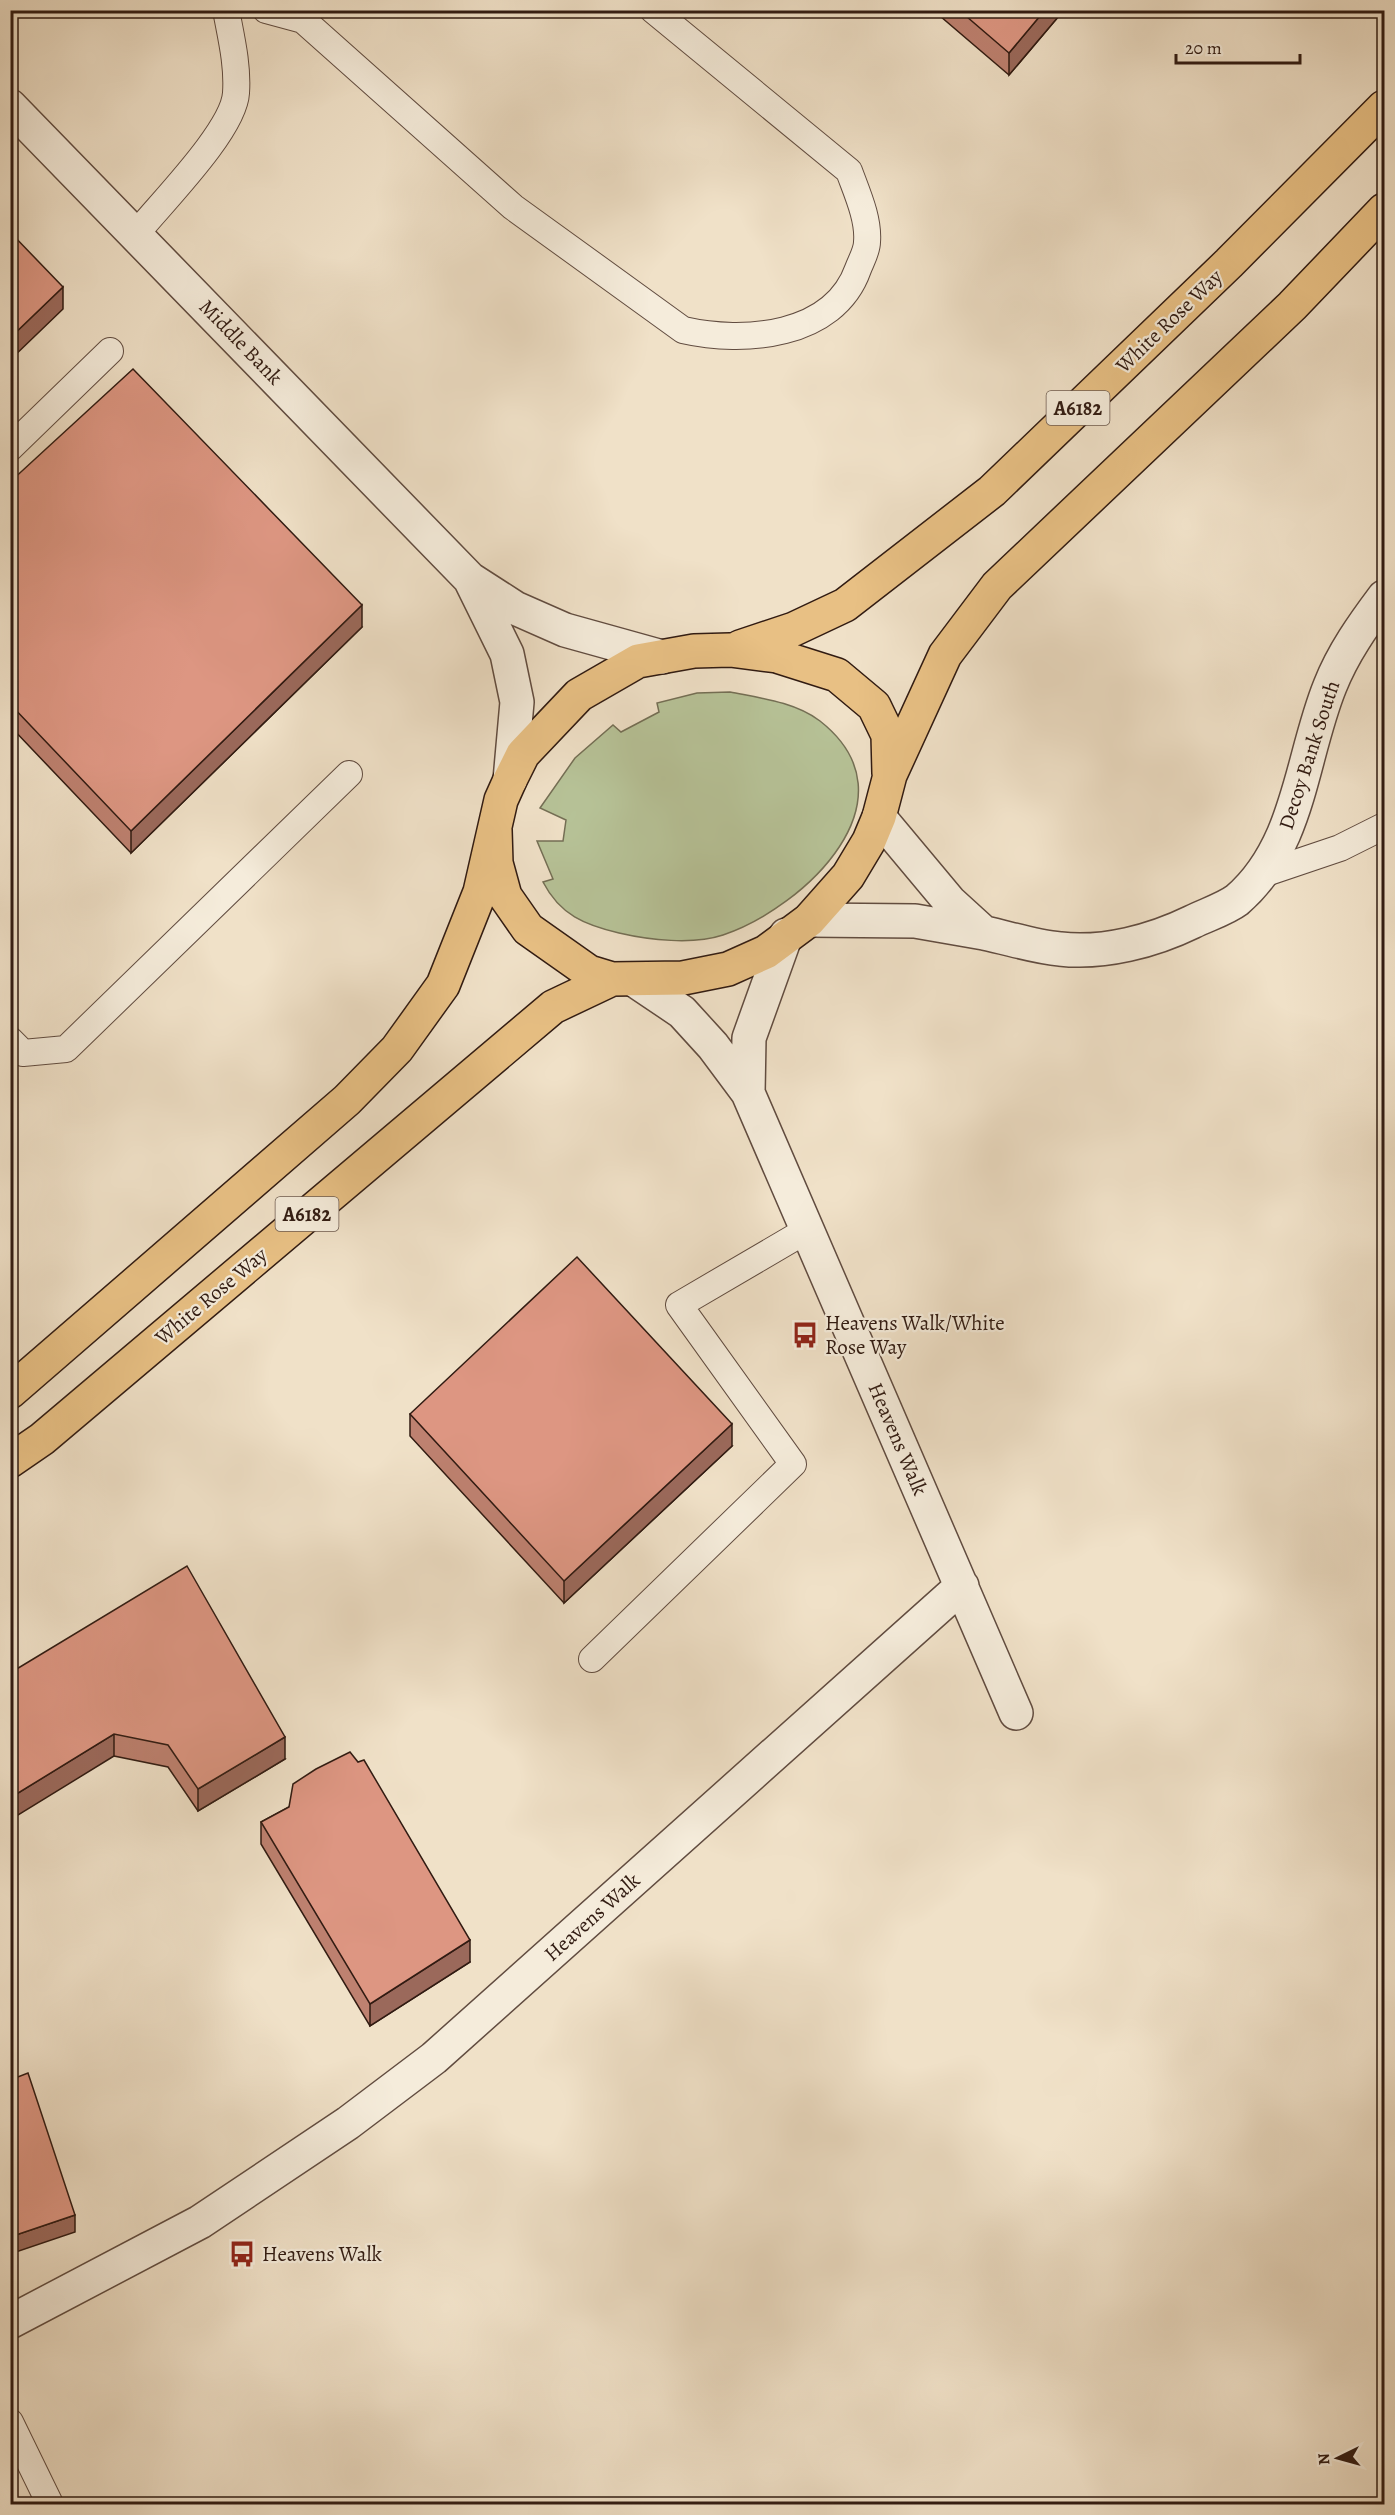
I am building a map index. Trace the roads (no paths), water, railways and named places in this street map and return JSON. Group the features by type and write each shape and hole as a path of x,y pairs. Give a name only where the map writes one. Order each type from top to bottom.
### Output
{"highway":[{"name":"White Rose Way","path":"730,650 795,629 845,605 992,490 1229,263 1384,107"},
{"name":"White Rose Way","path":"495,830 496,863 506,896 528,929 589,972 624,980 683,978 728,969 766,952 798,927 848,876 869,841 879,817 890,775 945,655 997,586 1292,306 1384,210"},
{"name":"White Rose Way","path":"10,1392 347,1100 398,1049 443,985 480,892 501,800 523,754 579,695 638,661 694,651 730,650 777,656 837,675 874,706 888,735 890,775"},
{"name":"White Rose Way","path":"10,1461 42,1439 553,1007 624,980"}],"street":[{"name":"Middle Bank","path":"10,106 470,579 515,608 565,630 662,657"},
{"name":"Middle Bank","path":"470,579 507,654 517,702 510,780"},
{"name":"Decoy Bank South","path":"798,927 915,921 1060,949 1113,947 1165,935 1235,901 1260,875 1283,835 1297,799 1330,686 1353,639 1384,597"},
{"path":"879,817 950,902 984,933"},
{"name":"Heavens Walk","path":"748,1093 749,1038 798,927"},
{"name":"Heavens Walk","path":"624,980 682,1012 713,1046 748,1093 1016,1713"},
{"name":"Heavens Walk","path":"10,2322 200,2222 348,2123 434,2058 962,1586"}],"lane":[{"path":"136,234 222,130 237,95 234,56 226,10"},
{"path":"266,10 303,20 513,207 683,330 710,336 753,337 787,331 830,309 853,284 867,243 861,203 849,171 653,10"},
{"path":"10,448 110,351"},
{"path":"10,1040 22,1053 34,1054 66,1049 349,774"},
{"path":"1260,875 1340,848 1384,825"},
{"path":"592,1659 793,1464 679,1305 807,1230"},
{"path":"10,2422 50,2505"}],"place":[{"name":"Heavens Walk/White Rose Way","path":"805,1335"},
{"name":"Heavens Walk","path":"242,2254"}]}
